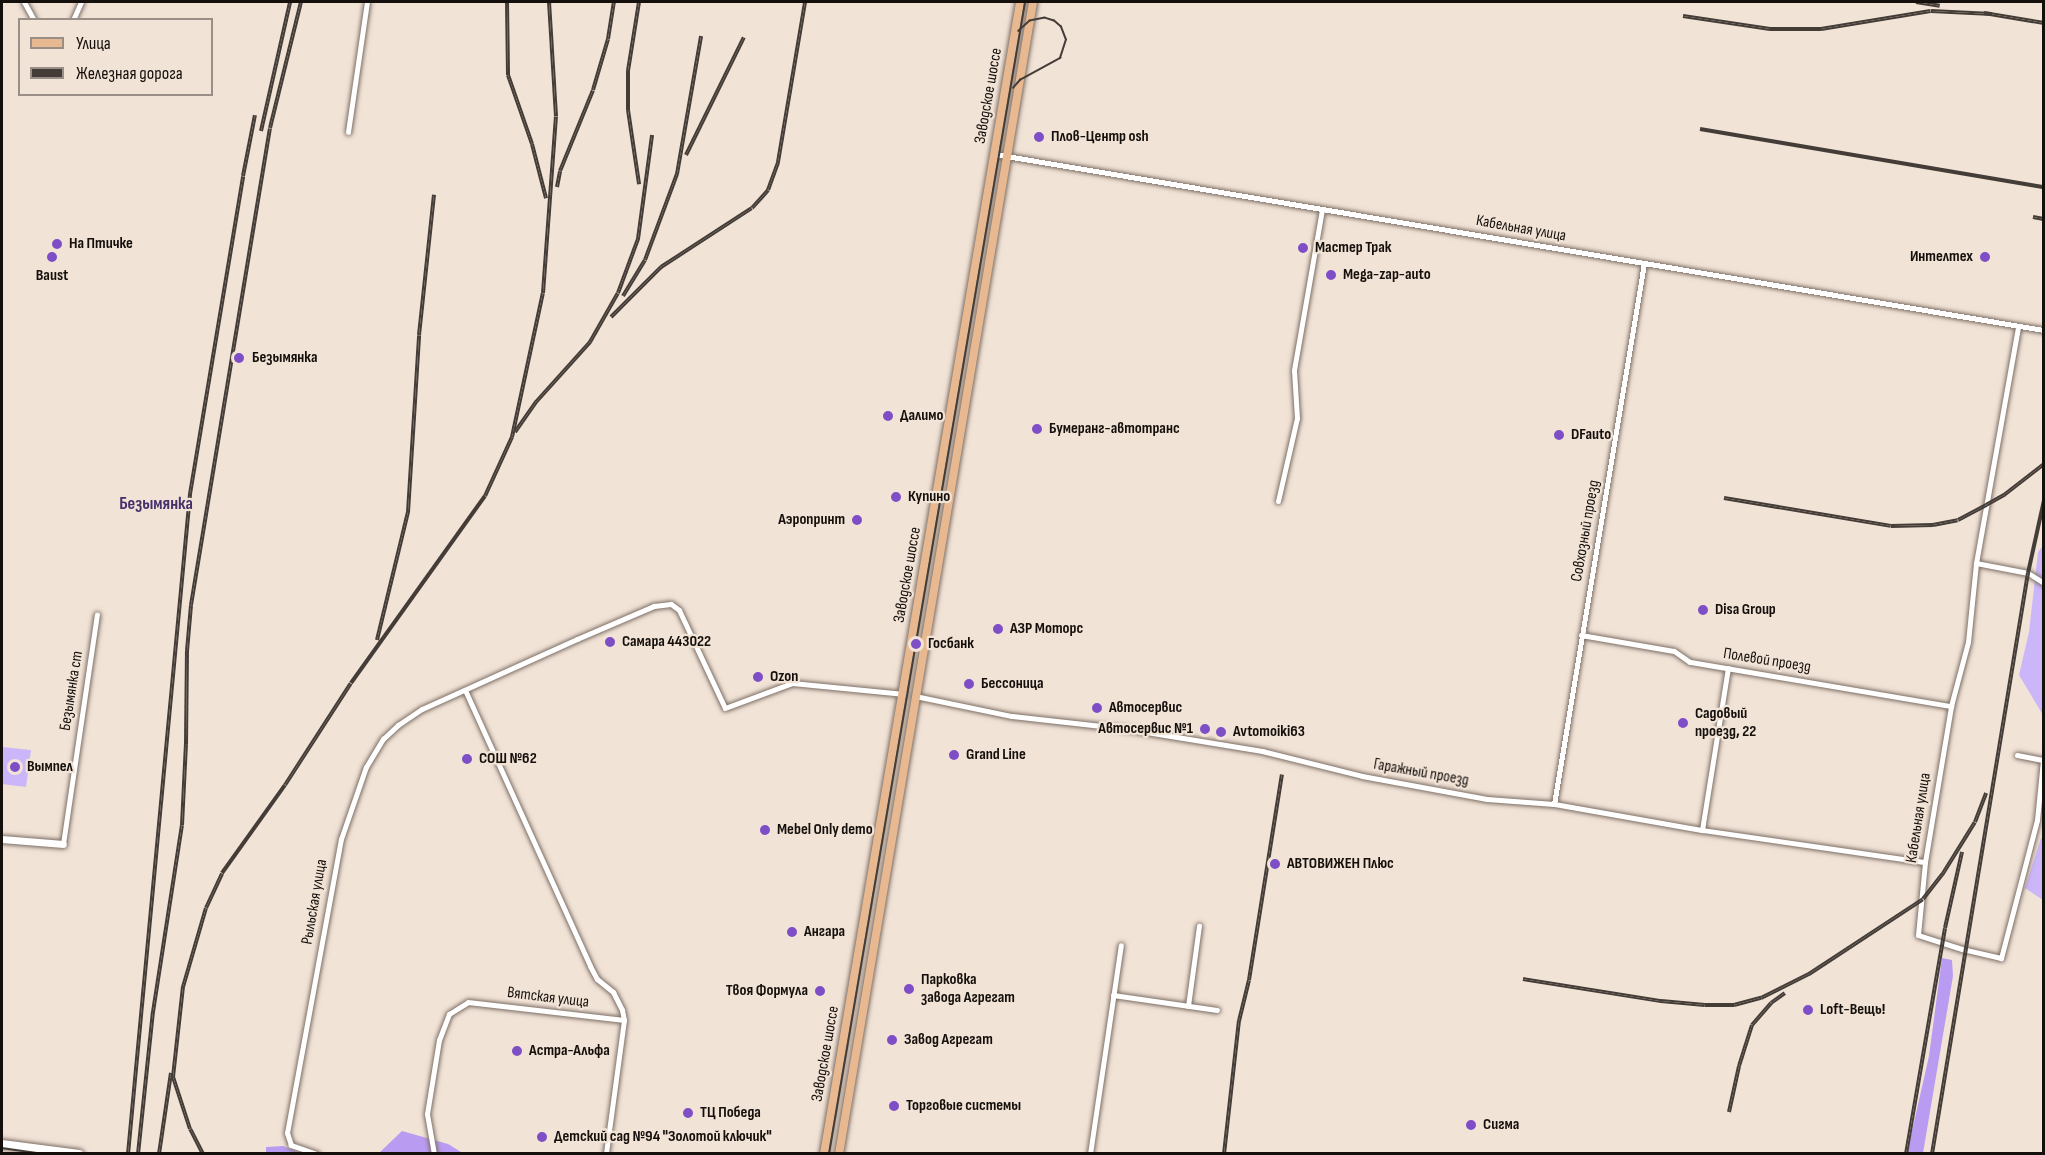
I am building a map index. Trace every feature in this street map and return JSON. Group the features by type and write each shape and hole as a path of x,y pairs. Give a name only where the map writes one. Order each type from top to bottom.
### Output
{"main road":[{"name":"Заводское шоссе","path":"824,1154 1020,2"},
{"name":"Заводское шоссе","path":"839,1154 864,994 1033,2"},
{"path":"904,694 915,696"},
{"path":"852,992 864,994"},
{"path":"2,1144 79,1154"}],"street":[{"path":"24,2 33,18"},
{"path":"74,18 81,2"},
{"path":"348,132 368,2"},
{"name":"Кабельная улица","path":"994,154 2043,330"},
{"path":"1278,501 1297,418 1294,370 1322,209"},
{"name":"Совхозный проезд","path":"1554,804 1644,263"},
{"name":"Кабельная улица","path":"2017,755 2043,760 2037,820 2001,958 1965,950 1918,934 1925,862 1951,706 1968,642 1976,563 2018,327"},
{"path":"1976,563 2028,573 2043,583"},
{"name":"Рыльская улица","path":"317,1154 291,1145 287,1133 345,823 366,767 383,739 398,725 422,709 654,606 670,604 679,610 725,708 792,683 904,694"},
{"name":"Безымянка ст","path":"63,844 98,614"},
{"name":"Полевой проезд","path":"1581,635 1674,651 1690,662 1951,706"},
{"path":"1702,830 1728,668"},
{"path":"465,690 590,966 597,979 613,992 624,1020 606,1154"},
{"name":"Гаражный проезд","path":"915,696 1012,716 1128,729 1262,751 1362,776 1487,798 1554,804 1702,830 1925,862"},
{"path":"2,839 63,844"},
{"path":"1188,1006 1198,926"},
{"path":"1090,1154 1121,945"},
{"path":"1113,995 1217,1010"},
{"name":"Вятская улица","path":"434,1154 427,1114 439,1040 449,1014 468,1002 624,1020"}],"shaded area":[{"path":"2042,547 2044,548 2043,715 2019,675 2029,632 2038,552"},
{"name":"Вымпел","path":"2,747 31,750 26,787 2,784"},
{"path":"2041,838 2044,839 2043,900 2025,888"},
{"path":"1942,958 1952,960 1953,976 1923,1153 1907,1153 1929,1056"},
{"path":"402,1131 448,1144 461,1152 378,1154"},
{"path":"283,1146 300,1153 266,1153 266,1147"}],"tram line":[{"path":"829,1154 1025,2"},
{"path":"1013,88 1020,80 1060,58 1066,40 1061,27 1045,18 1030,21 1019,31"},
{"path":"2,1148 44,1154"}],"railway":[{"path":"261,131 290,2"},
{"path":"138,1154 153,1012 182,825 187,651 191,605 270,128 301,2"},
{"path":"507,2 508,75 532,144 546,198"},
{"path":"203,1154 190,1129 173,1077 183,987 206,908 222,873 285,785 351,683 485,496 512,437 543,293 556,116 549,2"},
{"path":"557,187 560,171 593,90 608,39 614,2"},
{"path":"639,2 628,71 628,110 639,184"},
{"path":"611,317 661,267 752,208 768,190 778,162 805,2"},
{"path":"1916,2 1940,6"},
{"path":"1683,16 1770,29 1821,29 1931,11 1992,14"},
{"path":"1984,13 2044,23"},
{"path":"623,296 645,260 677,174 701,36"},
{"path":"686,155 744,37"},
{"path":"128,1154 190,494 255,115"},
{"path":"1700,129 2044,187"},
{"path":"515,432 536,402 590,342 618,293 638,239 652,135"},
{"path":"377,640 408,512 419,335 434,195"},
{"path":"2033,217 2044,219"},
{"path":"1724,498 1891,526 1933,525 1958,520 1986,505 2004,495 2044,464"},
{"path":"1932,1154 2028,573 2044,500"},
{"path":"1224,1154 1239,1021 1249,980 1282,775"},
{"path":"1523,979 1661,1001 1705,1005 1734,1005 1761,998 1809,974 1923,899 1942,875 1975,822 1986,793"},
{"path":"1906,1154 1945,928 1962,852"},
{"path":"1729,1112 1739,1066 1752,1025 1771,1003 1785,993"},
{"path":"159,1154 171,1073"}],"place":[{"name":"Плов-Центр osh","path":"1039,137"},
{"name":"На Птичке","path":"57,244"},
{"name":"Мастер Трак","path":"1303,248"},
{"name":"Baust","path":"52,257"},
{"name":"Интелтех","path":"1985,257"},
{"name":"Mega-zap-auto","path":"1331,275"},
{"name":"Безымянка","path":"239,358"},
{"name":"Далимо","path":"888,416"},
{"name":"Бумеранг-автотранс","path":"1037,429"},
{"name":"DFauto","path":"1559,435"},
{"name":"Купино","path":"896,497"},
{"name":"Аэропринт","path":"857,520"},
{"name":"Disa Group","path":"1703,610"},
{"name":"АЗР Моторс","path":"998,629"},
{"name":"Самара 443022","path":"610,642"},
{"name":"Госбанк","path":"916,644"},
{"name":"Ozon","path":"758,677"},
{"name":"Бессоница","path":"969,684"},
{"name":"Автосервис","path":"1097,708"},
{"name":"Садовый проезд, 22","path":"1683,723"},
{"name":"Автосервис №1","path":"1205,729"},
{"name":"Avtomoiki63","path":"1221,732"},
{"name":"Grand Line","path":"954,755"},
{"name":"СОШ №62","path":"467,759"},
{"name":"Вымпел","path":"15,767"},
{"name":"Mebel Only demo","path":"765,830"},
{"name":"АВТОВИЖЕН Плюс","path":"1275,864"},
{"name":"Ангара","path":"792,932"},
{"name":"Парковка завода Агрегат","path":"909,989"},
{"name":"Твоя Формула","path":"820,991"},
{"name":"Loft-Вещь!","path":"1808,1010"},
{"name":"Завод Агрегат","path":"892,1040"},
{"name":"Астра-Альфа","path":"517,1051"},
{"name":"Торговые системы","path":"894,1106"},
{"name":"ТЦ Победа","path":"688,1113"},
{"name":"Сигма","path":"1471,1125"},
{"name":"Детский сад №94 \"Золотой ключик\"","path":"542,1137"}],"district":[{"name":"Безымянка","path":"156,504"}]}
